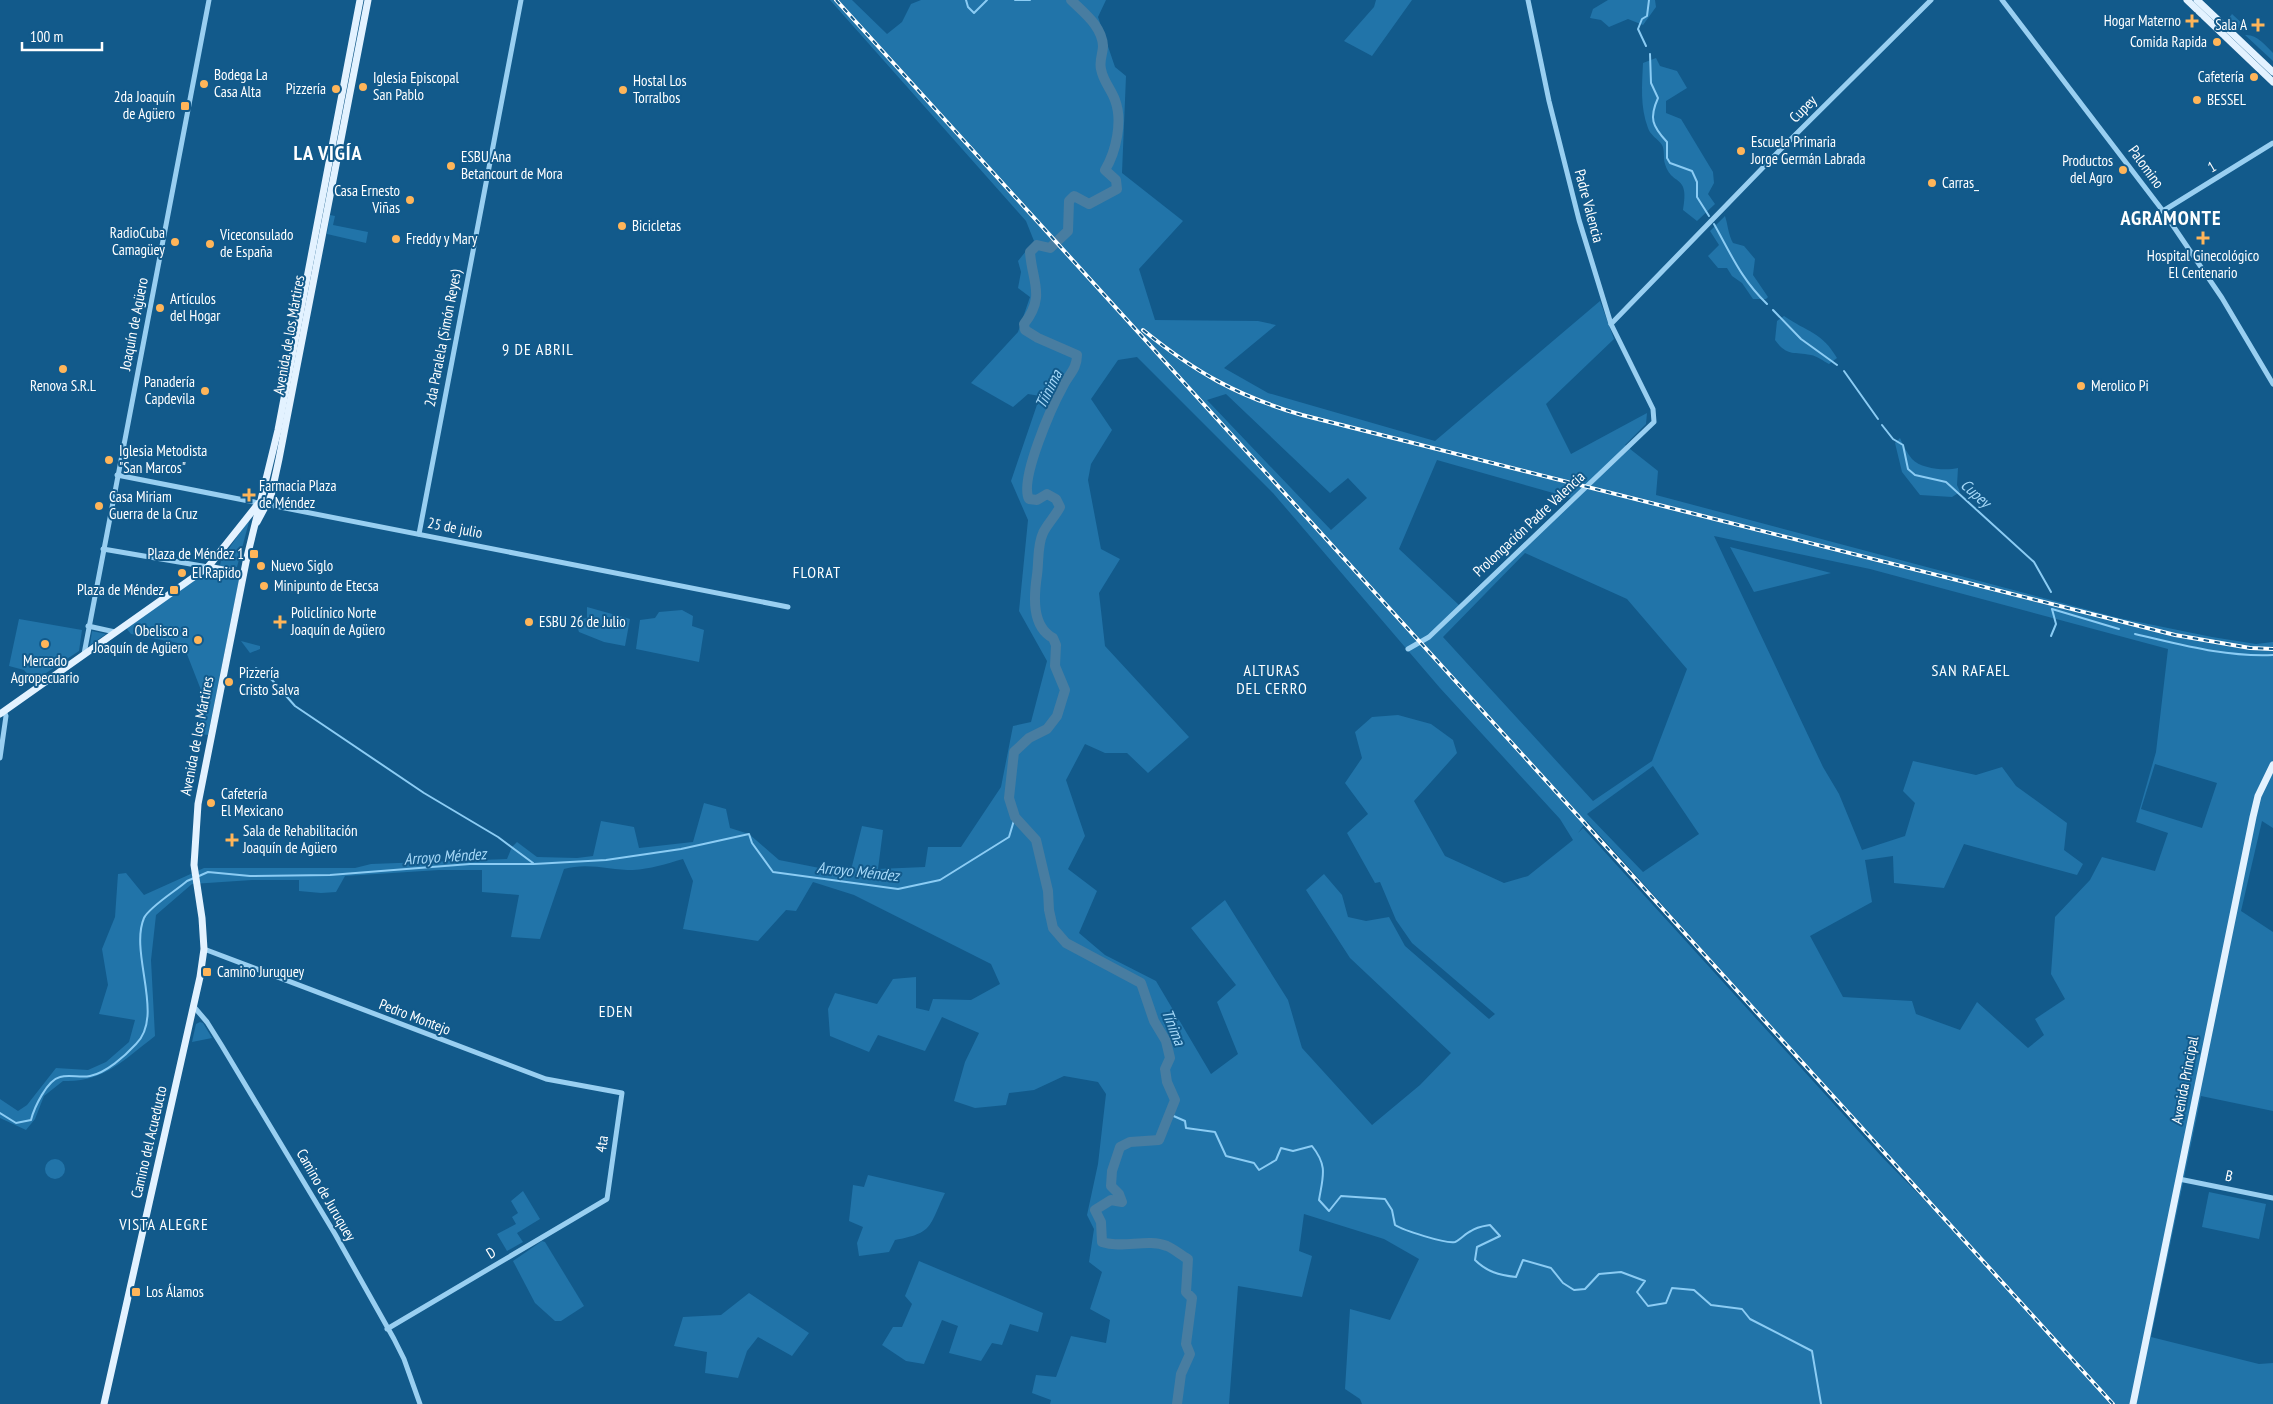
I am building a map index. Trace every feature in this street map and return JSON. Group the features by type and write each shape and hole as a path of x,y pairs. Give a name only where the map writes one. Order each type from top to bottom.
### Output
{"main road":[{"name":"Avenida de los Mártires","path":"197,885 194,865 198,804 243,574 278,430 360,0"},
{"name":"Avenida de los Mártires","path":"255,525 268,504 285,432 368,0"},
{"path":"2187,0 2273,82"},
{"path":"2197,0 2273,72"},
{"name":"Avenida de los Mártires","path":"2,712 208,567 260,502"},
{"path":"208,567 243,574"},
{"name":"Avenida Principal","path":"2133,1404 2258,796 2273,765"},
{"name":"Camino del Acueducto","path":"104,1404 130,1280 195,1008 204,949 197,885"}],"street":[{"name":"Joaquín de Agüero","path":"84,654 102,549 209,0"},
{"name":"2da Paralela (Simón Reyes)","path":"419,534 521,0"},
{"name":"Padre Valencia","path":"1528,0 1549,101 1579,220 1611,324 1653,409"},
{"name":"Cupey","path":"1611,324 1931,0"},
{"name":"Palomino","path":"2002,0 2163,211 2222,298 2273,384"},
{"name":"1","path":"2163,211 2273,143"},
{"path":"1606,306 1613,312 1622,312"},
{"name":"Prolongación Padre Valencia","path":"1408,649 1429,637 1598,477 1654,422 1653,409"},
{"name":"25 de julio","path":"117,475 788,607"},
{"path":"102,549 208,567"},
{"path":"88,626 115,632"},
{"path":"0,758 6,716 2,712"},
{"name":"Pedro Montejo","path":"204,949 546,1079 622,1094"},
{"name":"Camino de Juruquey","path":"195,1008 207,1022 301,1177 404,1359 420,1404"},
{"name":"4ta","path":"607,1199 622,1094"},
{"name":"B","path":"2179,1179 2273,1198"},
{"name":"D","path":"387,1329 607,1199"}],"shaded area":[{"path":"830,0 852,0 887,34 902,22 911,4 921,0 1106,0 1098,17 1115,67 1126,76 1122,173 1183,221 1139,269 1155,320 1258,321 1276,325 1224,368 1268,393 1435,441 1600,301 1614,339 1546,404 1571,454 1647,413 1646,424 1625,445 1658,471 1656,495 2119,618 2256,644 2273,642 2273,828 2262,821 2241,911 2273,932 2273,1111 2201,1096 2151,1337 2259,1364 2273,1363 2273,1404 1362,1404 1360,1399 1345,1389 1350,1309 1390,1320 1419,1259 1384,1239 1304,1214 1299,1251 1312,1256 1302,1297 1238,1286 1229,1404 1050,1404 1051,1400 1032,1393 1036,1375 1056,1377 1071,1336 1106,1343 1110,1320 1090,1309 1102,1272 1089,1262 1094,1229 1087,1215 1098,1164 1106,1094 1098,1082 1064,1076 1034,1090 1009,1093 1006,1105 975,1108 954,1101 965,1062 979,1033 942,1017 925,1051 878,1035 869,1052 830,1036 828,1009 835,993 877,1004 893,979 916,977 916,1008 929,1011 933,999 971,1000 1000,984 991,964 854,895 813,882 796,911 786,910 758,941 683,929 693,881 683,859 633,870 590,866 564,869 540,939 511,937 519,895 482,892 482,870 439,870 345,876 336,892 321,893 299,891 299,880 252,880 192,884 156,915 151,960 155,1036 123,1061 102,1074 77,1081 63,1081 44,1096 35,1119 26,1130 0,1118 0,1099 18,1111 27,1105 56,1068 88,1070 106,1062 129,1042 135,1020 99,1014 108,985 102,949 115,917 118,874 126,873 144,895 204,868 355,868 371,864 507,859 512,847 517,842 537,857 577,858 593,856 601,821 634,827 639,848 693,842 704,803 726,809 730,828 749,834 779,860 850,874 862,826 883,830 878,869 925,867 928,847 961,847 1001,787 1013,726 1031,722 1047,661 1019,611 1028,520 1011,481 1040,396 1028,394 1013,407 971,383 1018,332 1030,297 1018,288 1021,272 1018,261 1034,241 1026,221","holes":["1137,357 1273,493 1440,688 1560,819 1573,840 1528,876 1504,883 1445,856 1414,801 1457,753 1453,740 1431,724 1398,715 1372,717 1355,732 1362,758 1345,783 1368,814 1347,833 1375,883 1380,882 1396,920 1412,943 1495,1014 1489,1019 1405,946 1389,917 1366,921 1348,917 1342,895 1324,874 1306,890 1350,958 1451,1053 1420,1085 1372,1125 1302,1048 1288,1000 1225,900 1191,928 1236,985 1217,1002 1238,1054 1211,1074 1156,981 1105,955 1079,933 1097,891 1068,869 1085,836 1066,780 1085,744 1105,753 1127,753 1148,773 1189,737 1105,646 1099,593 1120,559 1101,549 1088,480 1091,464 1112,430 1091,399 1118,360","1226,394 1330,493 1348,478 1367,498 1331,530 1207,400","1437,460 1571,498 1459,605 1399,549","1714,536 1870,569 2168,649 2156,752 2136,822 2168,833 2155,871 2102,857 2090,880 2055,917 2051,974 2065,999 2035,1019 2044,1035 2028,1048 1977,1002 1960,1030 1916,1014 1912,1001 1843,997 1810,936 1872,902 1865,860 1893,856 1894,883 1944,888 1964,844 2077,875 2083,864 2064,850 2067,823 2016,786 2002,767 1976,775 1913,761 1903,791 1915,803 1905,836 1862,850 1839,794 1823,767","1525,553 1627,599 1687,669 1652,761 1593,801 1443,637","2155,764 2217,783 2202,828 2141,809","1653,766 1699,834 1643,872 1587,814","1587,821 1952,1228 1882,1157 1583,828 1578,833"]},
{"path":"1376,0 1412,0 1372,56 1344,41 1374,7"},
{"path":"1608,0 1655,0 1656,7 1643,25 1628,19 1609,27 1601,20 1590,18 1593,9"},
{"path":"2232,14 2246,27 2245,30 2241,31 2229,18"},
{"path":"2245,35 2253,36 2264,44 2273,53 2273,61"},
{"path":"1656,58 1660,66 1677,71 1687,88 1666,101 1666,113 1681,119 1713,172 1714,183 1708,194 1715,204 1697,221 1683,210 1685,198 1682,185 1668,171 1664,162 1663,147 1650,133 1645,120 1642,96 1643,63"},
{"path":"330,215 335,216 333,225 368,232 366,243 327,234"},
{"path":"1725,216 1733,243 1744,246 1755,259 1753,275 1768,297 1766,299 1753,299 1742,283 1732,276 1727,268 1718,268 1708,256 1719,245 1710,231"},
{"path":"1784,316 1814,333 1826,343 1837,358 1829,364 1818,357 1783,349 1775,340 1777,321"},
{"path":"1900,438 1908,454 1921,465 1934,468 1958,468 1957,485 1960,492 1952,497 1920,495 1902,472 1895,443"},
{"path":"250,518 237,567 220,566 221,560"},
{"path":"1730,547 1831,573 1754,592"},
{"path":"207,570 235,576 239,580 208,735 200,734 201,690 183,644 131,634 127,629 128,625"},
{"path":"587,607 630,619 625,646 604,642 579,632 578,620 587,618"},
{"path":"682,610 693,616 692,626 704,630 699,662 636,649 640,620 655,618 659,612"},
{"path":"19,619 82,630 79,651 34,681 24,670 9,666"},
{"path":"92,631 106,634 90,645"},
{"path":"241,641 260,646 260,649 250,653"},
{"path":"203,1023 212,1038 192,1042 196,1024"},
{"path":"55,1159 62,1162 65,1169 62,1176 55,1179 48,1176 45,1169 48,1162"},
{"path":"868,1175 945,1193 932,1221 924,1231 895,1240 889,1252 859,1256 857,1243 863,1227 849,1221 853,1185 864,1187"},
{"path":"523,1191 540,1219 517,1233 523,1242 507,1251 497,1234 516,1224 512,1217 518,1213 511,1201"},
{"path":"2209,1192 2266,1204 2259,1239 2202,1227"},
{"path":"542,1241 545,1242 584,1306 561,1321 555,1321 535,1303 513,1261"},
{"path":"919,1261 1043,1313 1038,1332 1010,1324 1002,1345 992,1343 981,1361 949,1353 958,1326 942,1320 924,1364 906,1361 882,1345 893,1327 902,1327 912,1304 905,1296"},
{"path":"749,1293 809,1333 792,1356 758,1337 747,1351 738,1378 705,1373 707,1352 674,1346 683,1317 721,1315"}],"waterway":[{"path":"966,0 968,7 974,13 987,0"},
{"path":"1015,0 1030,0"},
{"name":"Tíinima","path":"1071,0 1092,20 1102,39 1101,69 1115,100 1118,117 1115,145 1105,170 1116,180 1117,189 1089,204 1074,196 1069,201 1068,231 1050,248 1037,245 1030,252 1036,297 1031,314 1024,324 1025,330 1038,338 1077,355 1074,368 1058,396 1038,443 1032,460 1027,490 1029,499 1037,500 1047,494 1056,499 1060,507 1044,530 1041,538 1035,601 1037,618 1046,633 1053,638 1056,645 1055,666 1065,690 1057,716 1047,729 1029,738 1014,752 1009,798 1015,817 1036,840 1048,891 1049,910 1053,928 1066,943 1141,983 1154,1021 1166,1041 1170,1058 1165,1069 1167,1082 1175,1100 1159,1140 1130,1142 1120,1147 1112,1171 1111,1186 1119,1194 1122,1202 1111,1200 1095,1210 1101,1222 1102,1242 1110,1244 1159,1244 1170,1247 1188,1259 1186,1292 1192,1298 1186,1344 1190,1354 1181,1374 1177,1404"},
{"name":"Cupey","path":"1646,46 1638,29 1642,19 1647,16 1649,0"},
{"name":"Cupey","path":"1650,54 1651,83 1658,98 1653,116 1655,126 1667,142 1667,158 1670,163 1692,171 1697,182 1697,197 1709,216"},
{"name":"Cupey","path":"1714,224 1743,276 1767,304"},
{"name":"Cupey","path":"1773,310 1801,339 1837,365"},
{"name":"Cupey","path":"1844,371 1878,419"},
{"name":"Cupey","path":"1882,425 1893,439 1903,445 1908,469 1915,475 1946,482 2034,562 2051,592"},
{"path":"2052,609 2119,629"},
{"name":"Cupey","path":"2051,636 2056,624 2052,609"},
{"path":"2135,634 2220,652 2273,655"},
{"path":"256,668 272,680 295,706 424,793 498,837 533,863"},
{"name":"Arroyo Méndez","path":"199,876 208,872 250,876 330,875 470,864 534,864 606,860 681,849 749,834 752,843 773,872 898,889 940,880 1009,837 1015,817"},
{"name":"Arroyo Méndez","path":"0,1113 16,1123 31,1120 42,1095 55,1079 63,1076 96,1074 115,1063 136,1044 144,1032 147,1017 147,1001 140,949 144,918 157,904 187,881 194,878"},
{"path":"1169,1114 1185,1121 1186,1128 1215,1132 1226,1156 1254,1163 1259,1170 1276,1160 1281,1148 1293,1151 1312,1146 1320,1160 1323,1172 1319,1200 1329,1211 1341,1196 1385,1199 1392,1210 1395,1225 1424,1236 1450,1242 1457,1241 1475,1229 1490,1225 1500,1236 1477,1247 1475,1260 1494,1272 1516,1277 1523,1260 1551,1268 1563,1283 1574,1290 1585,1289 1599,1274 1621,1272 1645,1281 1637,1292 1648,1306 1666,1303 1672,1288 1694,1290 1711,1305 1742,1309 1750,1319 1812,1351 1821,1404"}],"railway":[{"path":"836,0 2113,1404"},
{"path":"1143,330 1181,358 1218,381 1257,400 1302,415 2175,635 2250,648 2273,649"}],"place":[{"name":"Hogar Materno","path":"2192,21"},
{"name":"Sala A","path":"2258,25"},
{"name":"Comida Rapida","path":"2217,42"},
{"name":"Cafetería","path":"2254,77"},
{"name":"Bodega La Casa Alta","path":"204,84"},
{"name":"Iglesia Episcopal San Pablo","path":"363,87"},
{"name":"Pizzería","path":"336,89"},
{"name":"Hostal Los Torralbos","path":"623,90"},
{"name":"BESSEL","path":"2197,100"},
{"name":"2da Joaquín de Agüero","path":"185,106"},
{"name":"Escuela Primaria Jorge Germán Labrada","path":"1741,151"},
{"name":"ESBU Ana Betancourt de Mora","path":"451,166"},
{"name":"Productos del Agro","path":"2123,170"},
{"name":"Carras_","path":"1932,183"},
{"name":"Casa Ernesto Viñas","path":"410,200"},
{"name":"Bicicletas","path":"622,226"},
{"name":"Hospital Ginecológico El Centenario","path":"2203,238"},
{"name":"Freddy y Mary","path":"396,239"},
{"name":"RadioCuba Camagüey","path":"175,242"},
{"name":"Viceconsulado de España","path":"210,244"},
{"name":"Artículos del Hogar","path":"160,308"},
{"name":"Renova S.R.L","path":"63,369"},
{"name":"Merolico Pi","path":"2081,386"},
{"name":"Panadería Capdevila","path":"205,391"},
{"name":"Iglesia Metodista \"San Marcos\"","path":"109,460"},
{"name":"Farmacia Plaza de Méndez","path":"249,495"},
{"name":"Casa Miriam Guerra de la Cruz","path":"99,506"},
{"name":"Plaza de Méndez 1","path":"254,554"},
{"name":"Nuevo Siglo","path":"261,566"},
{"name":"El Rapido","path":"182,573"},
{"name":"Minipunto de Etecsa","path":"264,586"},
{"name":"Plaza de Méndez","path":"174,590"},
{"name":"Policlínico Norte Joaquín de Agüero","path":"280,622"},
{"name":"ESBU 26 de Julio","path":"529,622"},
{"name":"Obelisco a Joaquín de Agüero","path":"198,640"},
{"name":"Mercado Agropecuario","path":"45,644"},
{"name":"Pizzería Cristo Salva","path":"229,682"},
{"name":"Cafetería El Mexicano","path":"211,803"},
{"name":"Sala de Rehabilitación Joaquín de Agüero","path":"232,840"},
{"name":"Camino Juruquey","path":"207,972"},
{"name":"Los Álamos","path":"136,1292"}],"district":[{"name":"LA VIGÍA","path":"328,153"},
{"name":"AGRAMONTE","path":"2171,218"},
{"name":"9 DE ABRIL","path":"538,349"},
{"name":"FLORAT","path":"817,572"},
{"name":"SAN RAFAEL","path":"1971,670"},
{"name":"ALTURAS DEL CERRO","path":"1272,679"},
{"name":"EDEN","path":"616,1011"},
{"name":"VISTA ALEGRE","path":"164,1224"}],"water label":[{"name":"Tínima","path":"1174,1027"}]}
